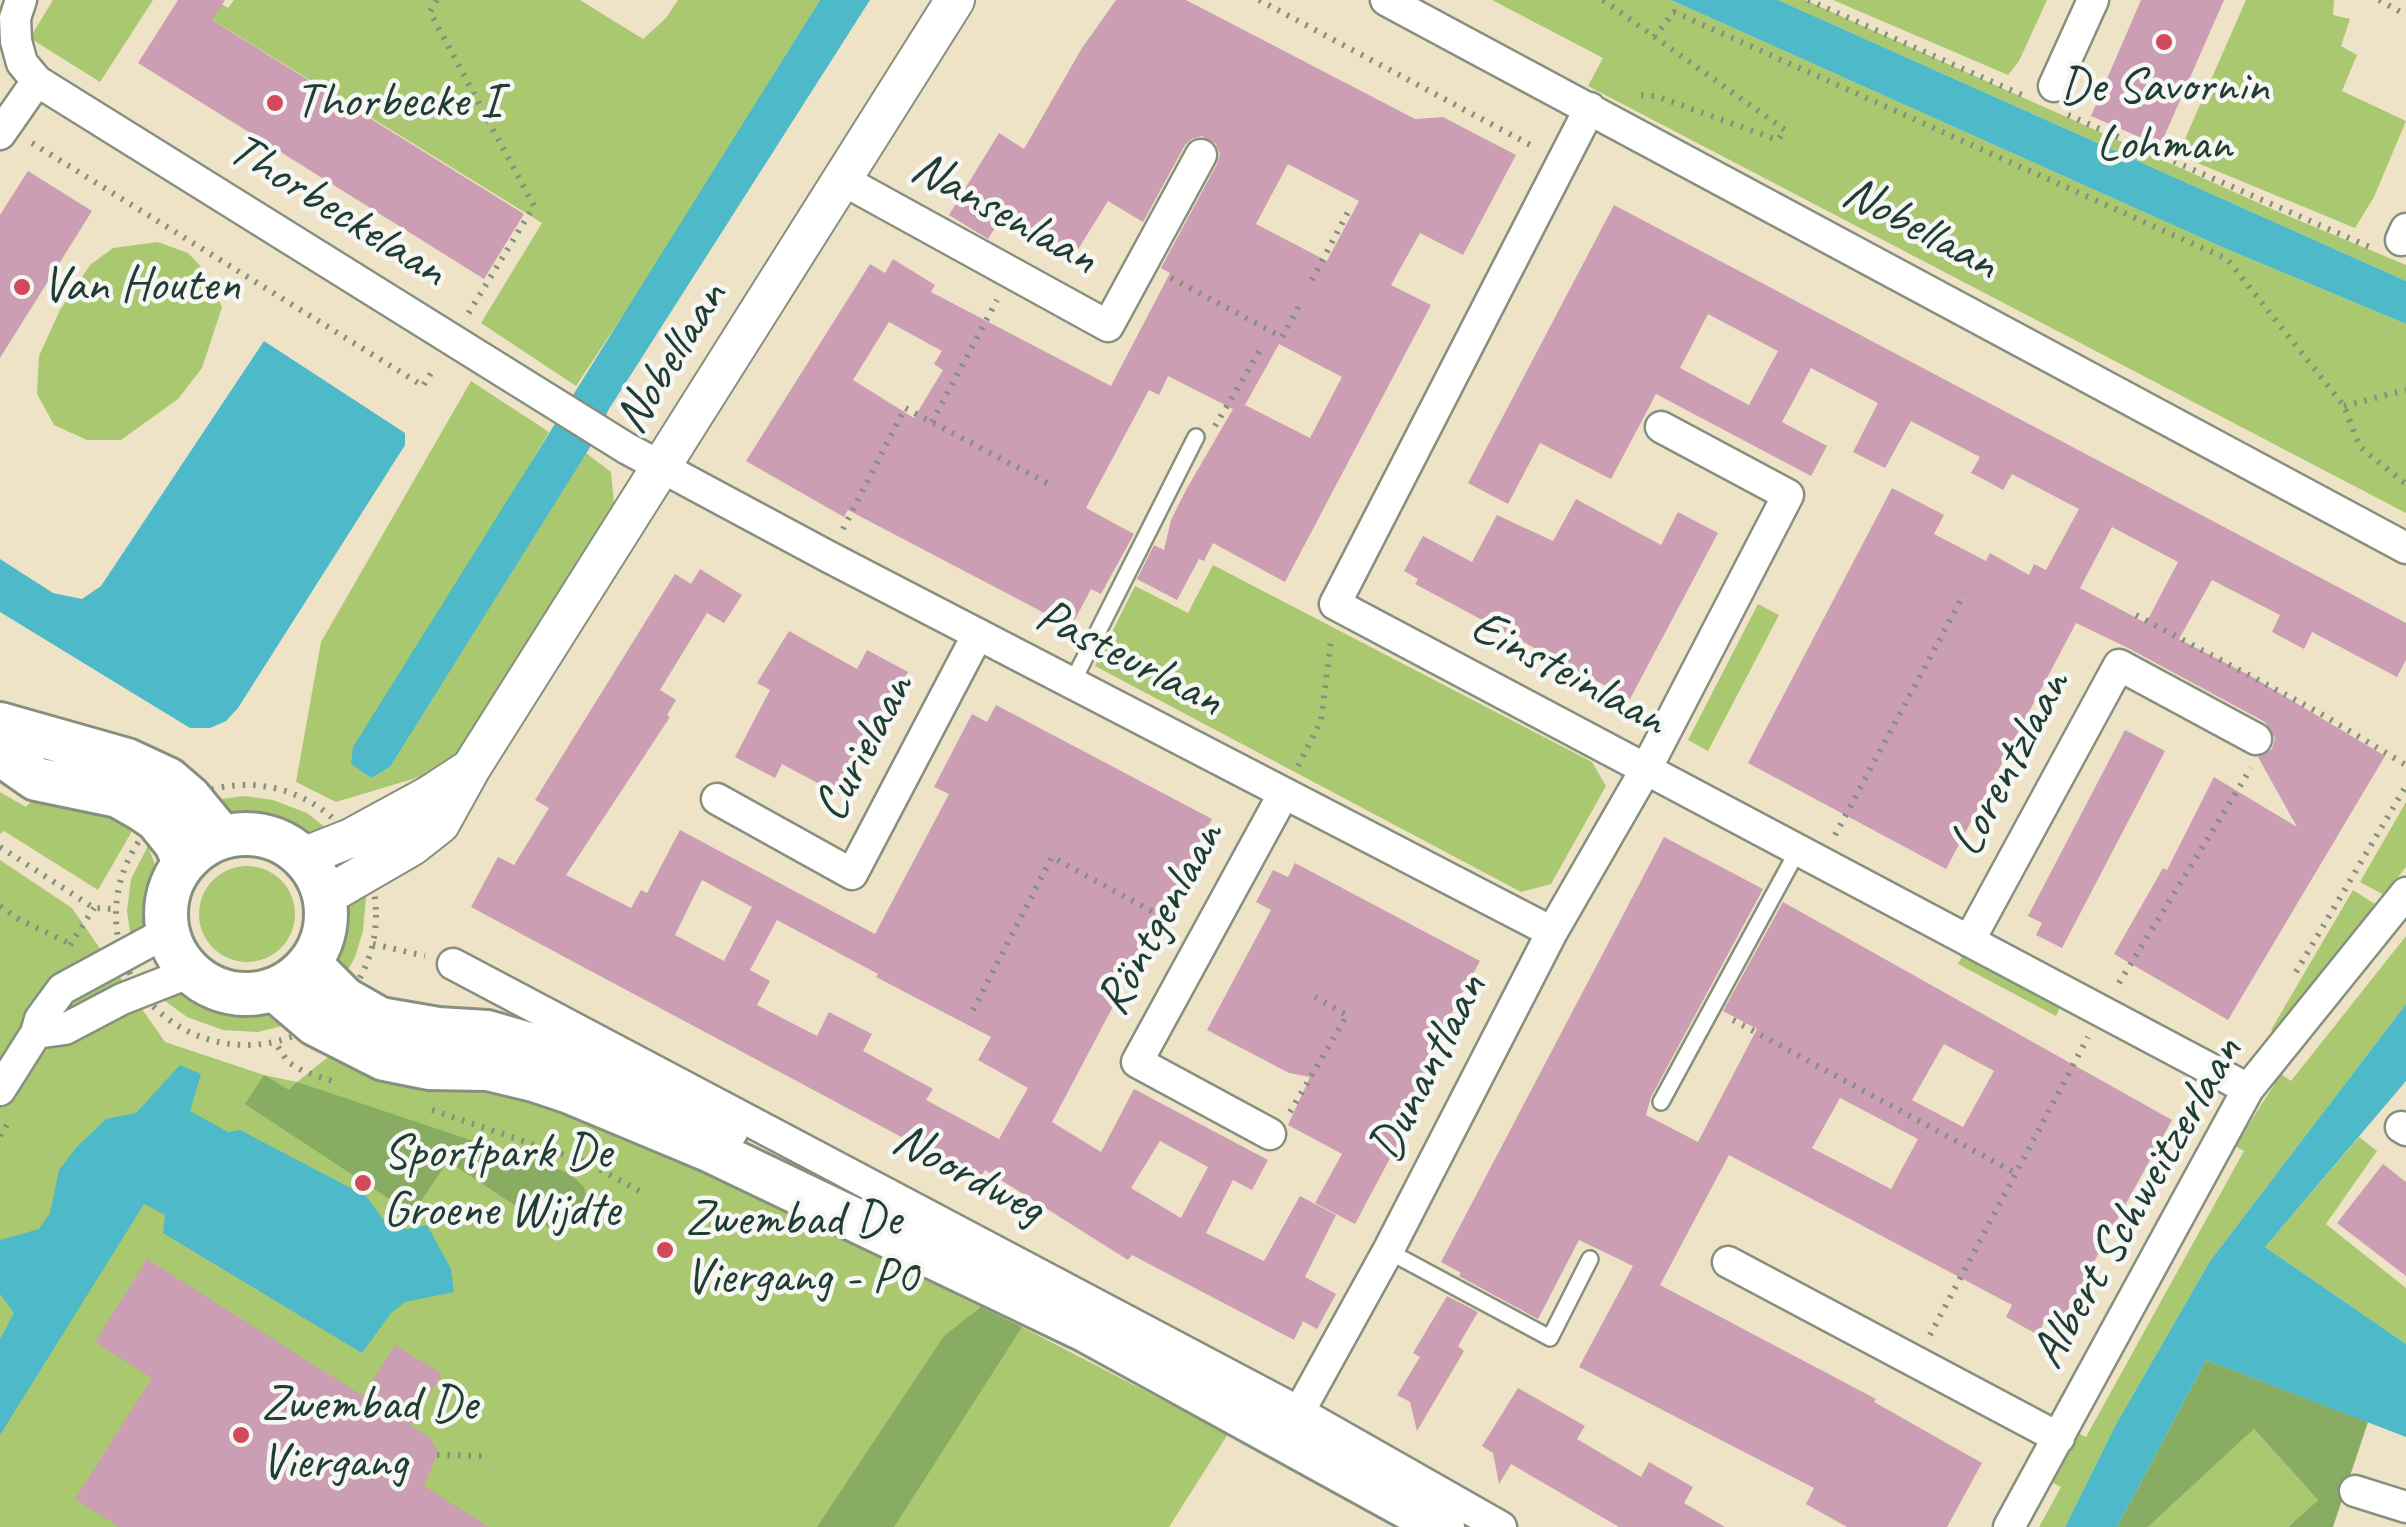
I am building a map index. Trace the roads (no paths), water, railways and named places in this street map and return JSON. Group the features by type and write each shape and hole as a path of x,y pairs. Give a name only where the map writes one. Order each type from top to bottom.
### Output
{"main road":[{"path":"0,724 127,760 168,779 190,798 222,837"},
{"path":"0,754 36,778 118,796 142,809 157,820 176,844 184,863"},
{"path":"265,836 286,844 316,876 324,898 326,921 321,943 309,963 274,989 252,994 209,986 190,972 176,954 167,932 166,908 172,884 184,863 222,837 265,836"},
{"name":"Noordweg","path":"309,963 345,999 380,1019 438,1030 487,1032 573,1057 723,1126 952,1248 1085,1330 1443,1527"},
{"name":"Noordweg","path":"274,989 314,1024 384,1059 430,1068 488,1070 570,1092 709,1150 1085,1330"}],"street":[{"path":"0,134 37,81 8,42 21,0"},
{"name":"Nobellaan","path":"324,898 412,846 440,824 955,0"},
{"name":"Nobellaan","path":"1386,0 2406,548"},
{"path":"2048,99 2093,0"},
{"name":"Thorbeckelaan","path":"37,81 662,468"},
{"name":"Einsteinlaan","path":"1596,111 1562,162 1335,604 2248,1089"},
{"name":"Nansenlaan","path":"841,178 1108,326 1202,155"},
{"name":"Dunantlaan","path":"1299,1412 1388,1251 1552,932 1646,769 1788,495 1661,427"},
{"name":"Pasteurlaan","path":"662,468 1552,932"},
{"name":"Curielaan","path":"717,799 852,874 978,634"},
{"name":"Lorentzlaan","path":"1969,941 2119,664 2256,740"},
{"name":"Nobellaan","path":"303,858 430,796 472,768"},
{"name":"Röntgenlaan","path":"1270,1134 1136,1062 1284,793"},
{"name":"Albert Schweitzerlaan","path":"2009,1527 2248,1089 2406,893"},
{"path":"10,1098 40,1019 62,989 167,932"},
{"name":"Noordweg","path":"453,964 1299,1412 1501,1527"},
{"path":"36,1034 65,1029 122,999 190,972"},
{"path":"1728,1262 2059,1438"},
{"path":"2356,1492 2406,1507"}],"lane":[{"path":"1072,683 1196,437"},
{"path":"1660,1102 1710,1008 1810,856"},
{"path":"1388,1251 1550,1338 1590,1259"}],"water":[{"path":"820,0 870,0 609,409 589,449 390,767 371,778 351,764 353,747"},
{"path":"1671,0 1778,0 2406,281 2406,324 2222,247"},
{"path":"264,341 405,433 405,445 238,708 226,721 210,728 190,728 0,612 0,559 53,593 82,599 101,586"},
{"path":"2406,1004 2406,1081 2265,1247 2406,1344 2406,1437 2206,1360 2117,1527 2065,1527 2115,1426 2210,1261"},
{"path":"180,1065 201,1074 190,1111 228,1132 240,1130 366,1196 388,1226 408,1229 427,1225 451,1269 454,1292 405,1302 391,1313 362,1353 163,1233 165,1215 144,1204 0,1435 0,1339 14,1313 0,1294 0,1240 39,1229 50,1213 59,1170 76,1148 106,1119 136,1113"}],"place":[{"name":"De Savornin Lohman","path":"2164,42"},
{"name":"Thorbecke I","path":"275,103"},
{"name":"Van Houten","path":"22,287"},
{"name":"Sportpark De Groene Wijdte","path":"363,1183"},
{"name":"Zwembad De Viergang - P0","path":"665,1250"},
{"name":"Zwembad De Viergang","path":"241,1435"}]}
